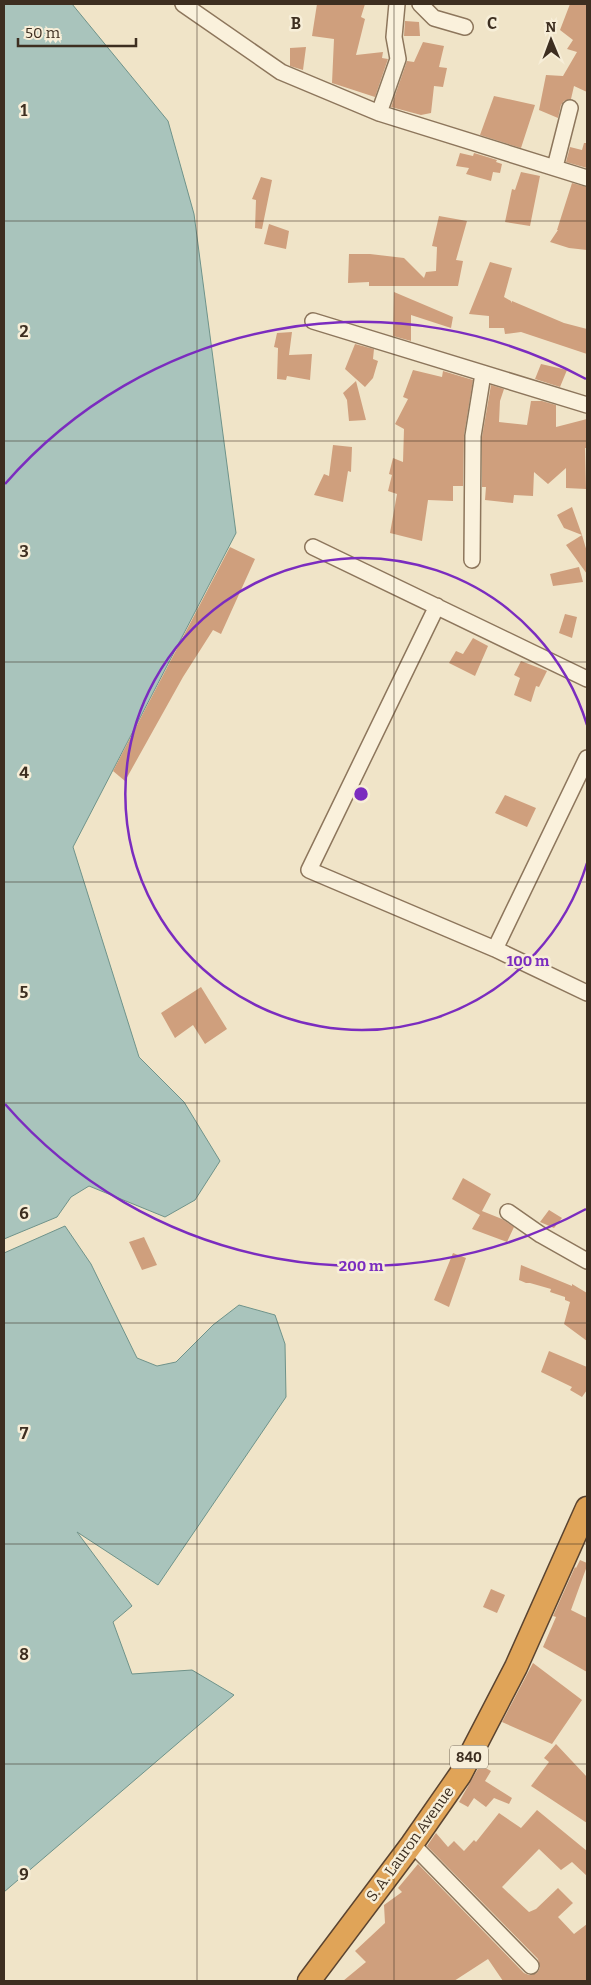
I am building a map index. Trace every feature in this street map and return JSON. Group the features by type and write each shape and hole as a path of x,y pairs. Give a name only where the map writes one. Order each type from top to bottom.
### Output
{"highway":[{"name":"S. A. Lauron Avenue","path":"308,1981 412,1844 460,1775 516,1667 587,1508"}],"street":[{"path":"183,4 280,72 379,113 587,178"},
{"path":"379,113 398,59 394,37 397,4"},
{"path":"420,4 434,18 466,27"},
{"path":"555,167 570,108"},
{"path":"313,321 587,405"},
{"path":"472,560 473,436 483,374"},
{"path":"313,547 587,679"},
{"path":"437,606 309,870 495,949 587,993"},
{"path":"495,949 587,758"},
{"path":"508,1212 540,1235 587,1260"},
{"path":"412,1844 531,1966"}],"water":[{"path":"4,4 72,4 168,121 194,214 236,533 73,847 139,1057 184,1102 220,1161 195,1200 165,1217 89,1186 71,1197 57,1217 4,1239"},
{"path":"65,1226 91,1264 137,1358 157,1366 176,1362 213,1325 239,1305 275,1315 285,1344 286,1397 158,1585 77,1532 132,1606 113,1622 132,1674 192,1670 234,1695 4,1892 4,1253"}],"building":[{"path":"317,4 365,4 361,17 365,19 356,55 383,52 382,58 388,59 375,97 332,83 334,39 312,36"},
{"path":"570,4 587,4 587,92 574,86 571,99 564,101 561,105 558,118 539,110 546,75 563,76 577,52 567,49 573,40 560,30"},
{"path":"405,21 419,22 420,36 404,36"},
{"path":"423,42 444,46 439,67 447,68 443,87 434,86 431,113 421,115 391,107 407,61 414,62"},
{"path":"306,47 303,70 290,66 290,48"},
{"path":"494,96 535,105 521,148 480,135"},
{"path":"584,143 587,143 587,168 566,162 570,147 582,150"},
{"path":"460,153 473,156 474,153 497,160 496,162 502,164 500,173 493,172 491,181 466,174 469,168 456,166"},
{"path":"521,172 540,176 530,226 505,222 512,189 515,190"},
{"path":"261,177 272,180 262,229 255,228 256,200 252,199"},
{"path":"572,183 587,187 587,250 569,248 550,242 558,230"},
{"path":"439,216 467,221 456,260 463,261 458,286 369,286 369,282 348,283 349,254 370,254 404,258 424,278 426,272 436,271 437,247 432,246"},
{"path":"269,224 289,231 286,249 264,244"},
{"path":"490,262 512,268 504,297 511,301 511,303 512,301 564,323 587,329 587,354 521,332 505,334 504,328 489,328 489,316 469,314"},
{"path":"394,292 453,317 451,328 411,315 411,341 393,336"},
{"path":"292,332 289,355 312,354 310,380 287,376 286,380 277,379 278,348 274,347 277,333"},
{"path":"355,344 374,349 373,359 378,361 373,378 365,387 345,369"},
{"path":"541,364 567,370 560,387 535,379"},
{"path":"413,370 442,377 443,371 473,380 464,435 463,486 453,486 453,501 428,500 422,541 390,533 397,494 388,491 392,475 389,474 393,458 403,462 404,429 395,424 408,399 403,397"},
{"path":"356,381 366,420 349,421 347,400 343,393"},
{"path":"491,385 504,389 500,401 499,422 527,425 531,401 542,401 556,405 556,427 587,419 587,448 585,448 586,489 566,488 566,468 548,484 534,472 533,496 514,495 513,503 485,500 486,487 482,487 482,437"},
{"path":"333,445 352,447 351,472 348,471 343,502 314,495 324,474 329,476"},
{"path":"572,507 582,535 564,528 557,515"},
{"path":"582,535 587,552 587,574 566,545"},
{"path":"230,547 255,559 221,634 213,630 183,677 125,781 113,771"},
{"path":"579,567 583,582 553,586 550,574"},
{"path":"565,614 577,617 572,638 559,633"},
{"path":"473,638 488,646 475,676 449,663 456,651 463,654"},
{"path":"521,661 547,671 539,687 536,686 531,702 514,695 520,678 514,675"},
{"path":"505,795 536,808 527,827 495,813"},
{"path":"201,987 227,1029 205,1044 193,1025 175,1038 161,1013"},
{"path":"463,1178 491,1194 482,1211 502,1219 514,1227 507,1242 472,1229 480,1215 452,1199"},
{"path":"549,1210 562,1218 554,1228 540,1222"},
{"path":"144,1237 157,1265 142,1270 129,1242"},
{"path":"453,1253 466,1258 449,1307 434,1300"},
{"path":"521,1265 572,1286 572,1284 587,1293 587,1341 564,1324 570,1302 565,1300 565,1297 550,1292 551,1289 519,1280"},
{"path":"549,1351 587,1367 587,1390 582,1397 570,1390 572,1387 541,1372"},
{"path":"580,1560 587,1563 587,1566 571,1610 587,1618 587,1672 543,1647 556,1617 553,1616"},
{"path":"491,1589 505,1595 497,1613 483,1607"},
{"path":"533,1663 582,1700 552,1744 502,1722"},
{"path":"556,1744 587,1777 587,1823 531,1786 549,1762 544,1758"},
{"path":"480,1765 491,1771 485,1781 512,1798 509,1804 494,1798 486,1807 474,1798 468,1807 459,1802"},
{"path":"537,1810 587,1851 587,1876 572,1862 561,1870 539,1849 502,1887 529,1912 536,1909 558,1888 573,1903 558,1917 574,1934 587,1924 587,1981 503,1981 488,1959 454,1981 343,1981 366,1962 355,1951 385,1923 384,1905 402,1892 398,1888 418,1864 524,1973 529,1975 537,1973 540,1968 538,1959 427,1846 436,1833 448,1847 454,1841 464,1851 474,1840 476,1842 499,1813 521,1828"}]}
